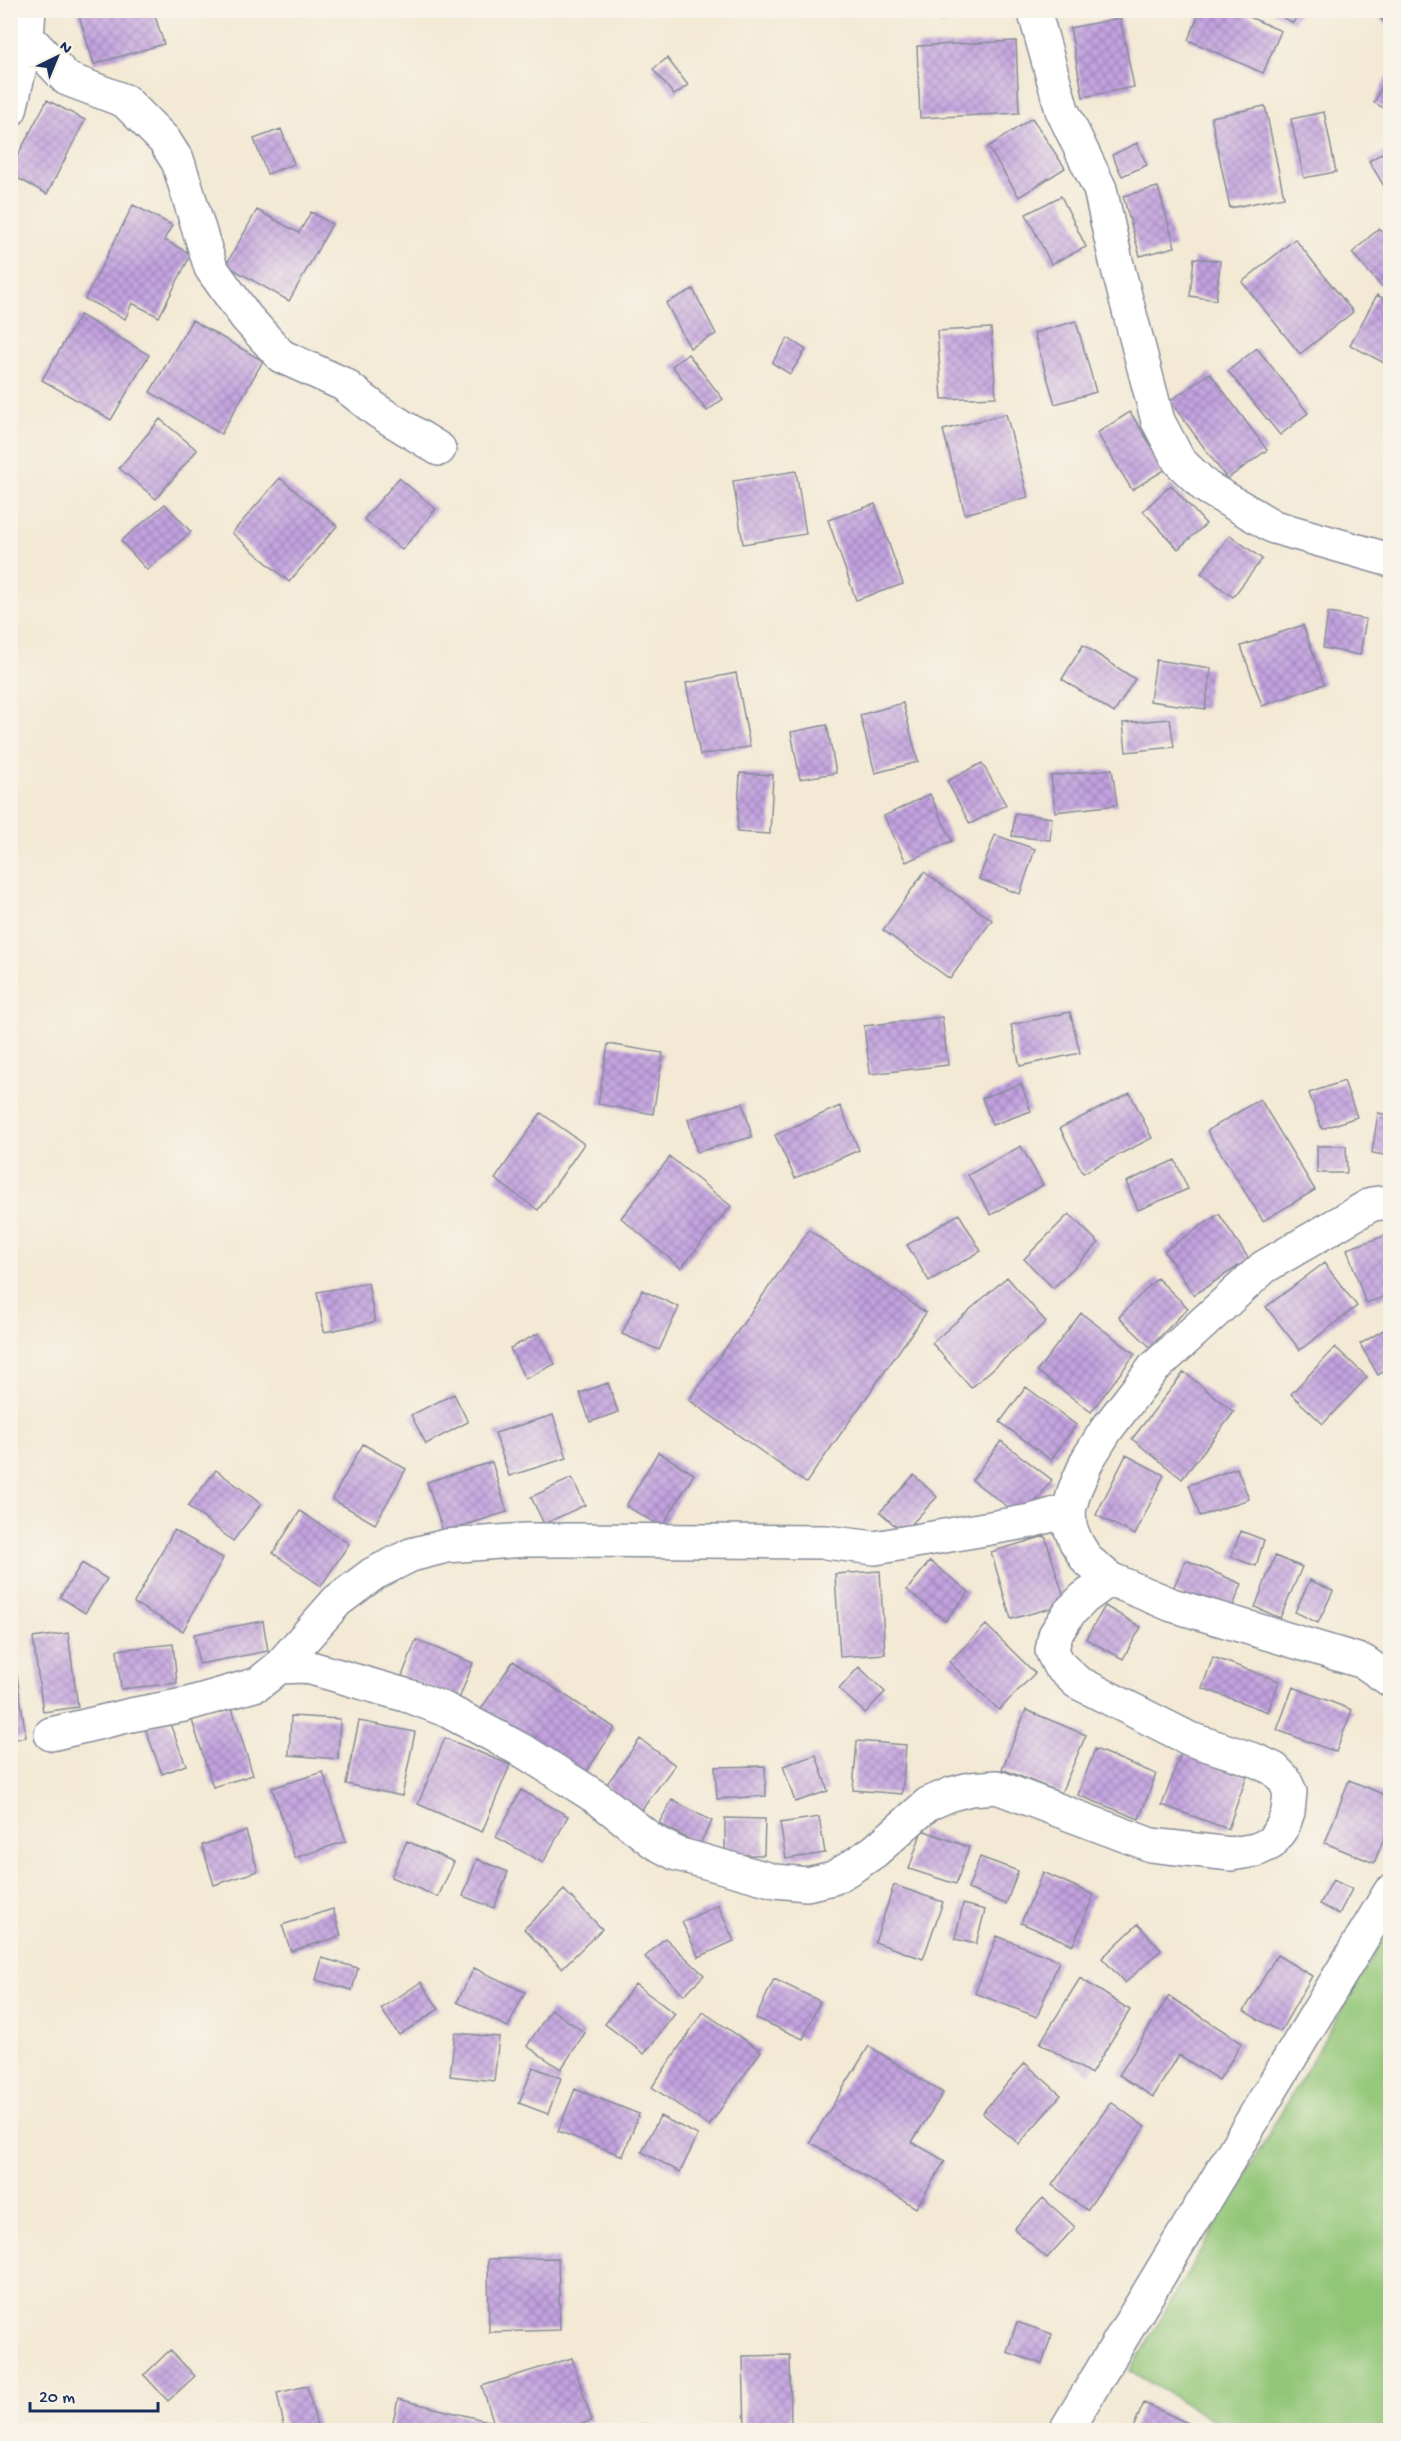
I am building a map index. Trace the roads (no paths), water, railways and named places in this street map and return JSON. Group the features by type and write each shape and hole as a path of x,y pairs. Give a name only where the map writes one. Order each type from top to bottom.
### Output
{"street":[{"path":"1034,10 1062,110 1100,189 1116,261 1158,421 1179,461 1206,488 1274,527 1390,560"},
{"path":"10,110 28,24"},
{"path":"28,24 67,79 125,101 164,140 178,162 211,268 246,316 281,356 343,384 380,412 439,449"},
{"path":"1390,1202 1372,1204 1264,1267 1153,1370 1106,1430 1088,1459 1075,1489 1070,1510 1070,1527 1076,1542 1087,1560 1110,1580 1172,1605 1364,1662 1390,1680"},
{"path":"51,1734 184,1705 258,1684 279,1667 337,1602 373,1574 411,1555 446,1546 525,1540 825,1542 874,1548 1039,1519 1070,1510"},
{"path":"279,1667 304,1666 338,1674 412,1696 446,1710 525,1752 599,1799 654,1842 677,1854 775,1881 807,1884 833,1878 875,1851 928,1804 970,1789 997,1787 1150,1845 1231,1854 1256,1850 1271,1843 1283,1826 1288,1812 1290,1792 1284,1779 1274,1769 1257,1761 1190,1739 1077,1682 1059,1665 1052,1651 1055,1635 1069,1613 1084,1598 1110,1580"},
{"path":"1065,2430 1390,1892"}]}
